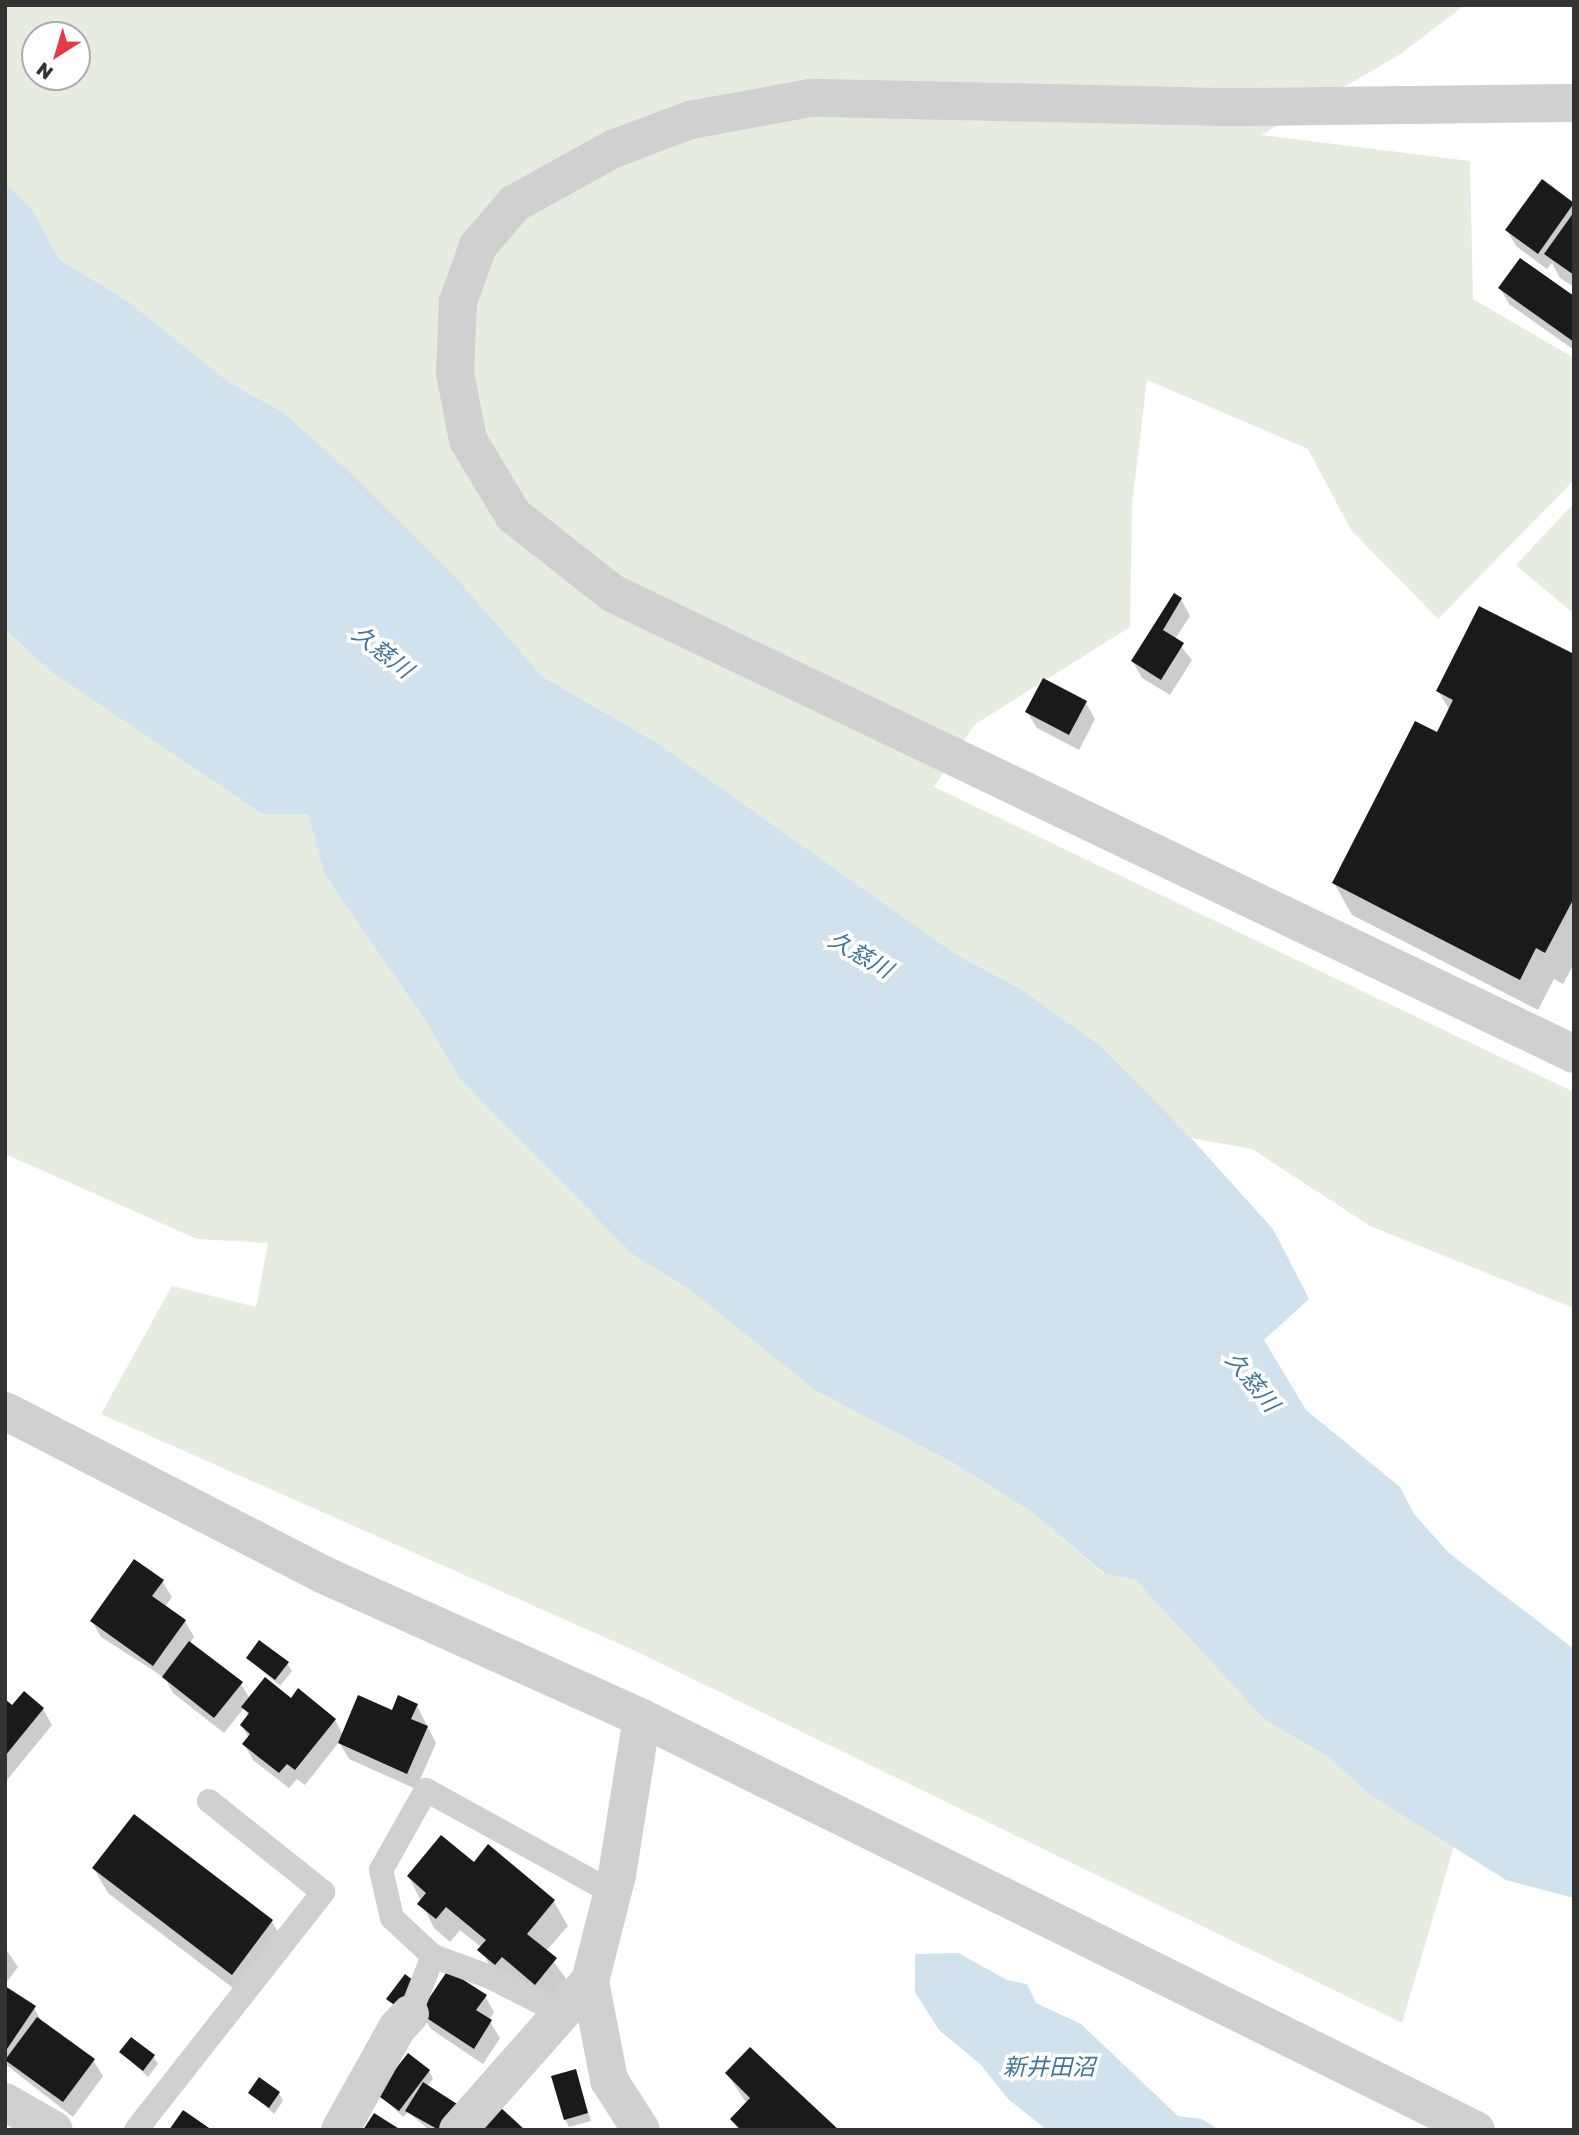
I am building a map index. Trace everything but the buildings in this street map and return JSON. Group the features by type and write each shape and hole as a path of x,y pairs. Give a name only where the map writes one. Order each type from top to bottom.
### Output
{"street":[{"path":"1574,103 1222,107 810,98 690,120 613,149 515,203 478,246 458,302 455,373 468,440 513,515 612,593 1574,1054"},
{"path":"5,1411 324,1575 642,1718 1476,2130"},
{"path":"641,2130 609,2080 590,1981 613,1893 642,1718"},
{"path":"458,2130 559,2012 590,1981"},
{"path":"340,2130 397,2028 410,2014"},
{"path":"5,2102 54,2130"}],"lane":[{"path":"559,2012 490,1977 433,1956 392,1918 381,1870 426,1790 613,1893"},
{"path":"136,2130 323,1892 209,1801"},
{"path":"410,2014 433,1956"}],"shaded area":[{"path":"5,5 1465,5 1399,55 1261,135 1470,161 1473,299 1574,358 1574,480 1438,619 1351,530 1308,449 1147,380 1132,505 1130,627 974,725 934,787 1574,1092 1574,1308 1370,1226 1252,1149 1191,1138 1101,1046 1022,990 954,953 659,744 543,677 460,582 283,412 230,383 129,302 59,259 34,212 5,183"},
{"path":"1574,503 1574,614 1516,565"},
{"path":"5,629 50,671 262,814 308,814 324,874 427,1023 459,1078 633,1255 689,1289 816,1391 950,1461 1032,1512 1104,1574 1135,1578 1265,1720 1327,1756 1369,1794 1454,1846 1402,2023 631,1649 101,1414 172,1286 256,1307 268,1243 197,1239 5,1154"}],"water":[{"name":"久慈川","path":"5,183 34,212 59,259 129,302 230,383 283,412 343,466 460,582 543,677 659,744 954,953 1022,990 1101,1046 1191,1138 1273,1229 1309,1299 1264,1340 1306,1410 1400,1487 1414,1514 1449,1553 1574,1649 1574,1898 1506,1880 1369,1794 1327,1756 1265,1720 1135,1579 1105,1574 1032,1512 950,1461 816,1391 689,1289 633,1255 459,1078 427,1023 324,874 308,814 262,814 50,671 5,629"},
{"name":"新井田沼","path":"958,1953 1007,1980 1027,1984 1036,2003 1081,2024 1178,2116 1202,2119 1219,2130 1047,2130 1009,2100 980,2064 939,2030 915,1992 915,1954"}]}
